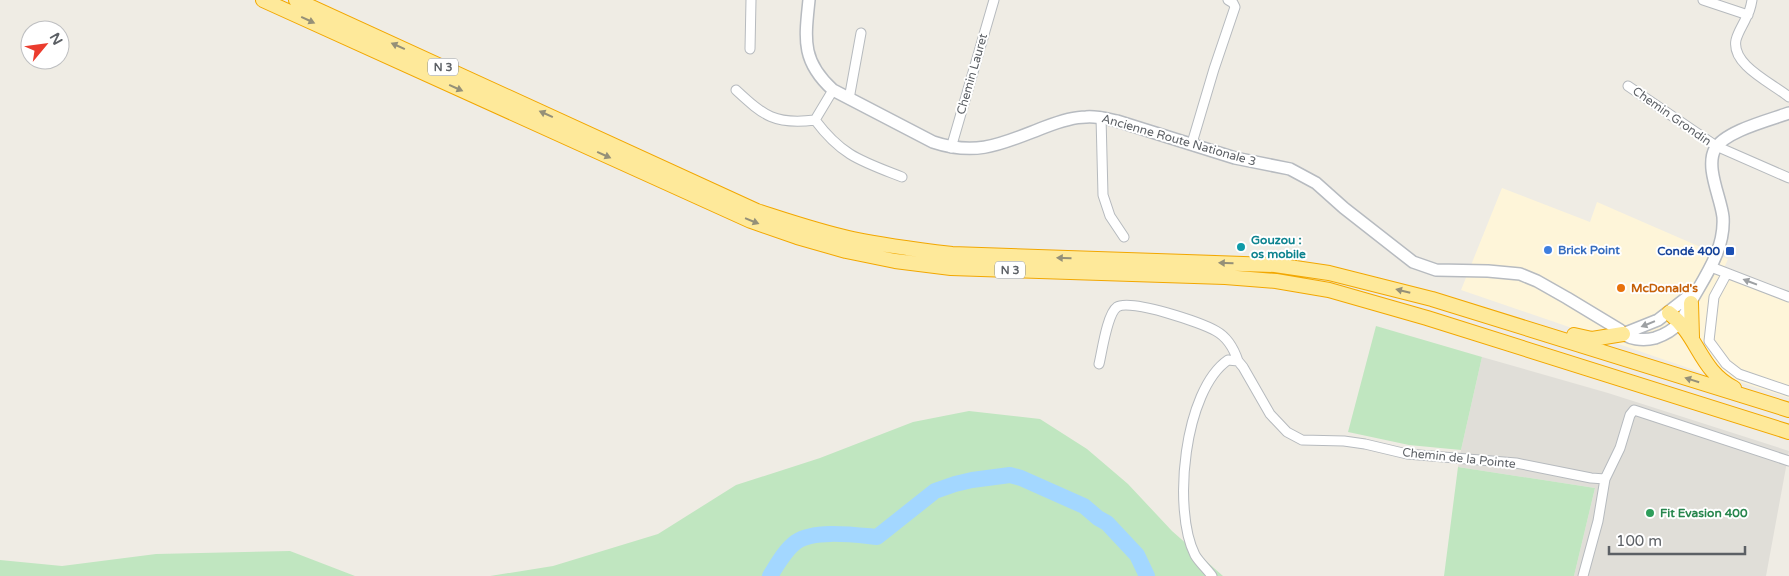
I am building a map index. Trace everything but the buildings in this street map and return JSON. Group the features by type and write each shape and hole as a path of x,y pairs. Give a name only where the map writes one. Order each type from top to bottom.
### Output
{"highway":[{"name":"N 3","path":"264,0 751,222 846,251 896,261 951,268 1225,277 1276,281 1329,290 1427,318 1789,432"},
{"name":"N 3","path":"296,0 756,211 852,239 952,254 1275,265 1329,273 1432,298 1789,410"},
{"path":"1432,298 1470,306 1517,322 1575,336 1592,339 1623,334"},
{"path":"1691,303 1692,337"},
{"path":"1674,317 1692,337 1711,370 1722,382 1739,391 1789,406"}],"main road":[{"name":"Ancienne Route Nationale 3","path":"809,0 806,35 807,48 811,64 821,79 833,90 849,99 933,142 951,148 969,150 986,148 1068,120 1101,117 1192,143 1236,158 1290,169 1316,183 1401,253 1419,264 1436,270 1520,274 1567,298 1620,330 1623,334 1644,340 1653,339 1665,334 1674,317 1699,288"},
{"path":"1716,146 1734,134 1789,113"},
{"name":"Ancienne Route Nationale 3","path":"1674,317 1691,303 1711,267 1719,247 1723,216 1712,164 1713,152 1716,146"}],"street":[{"path":"750,49 751,0"},
{"name":"Chemin Lauret","path":"951,148 994,0"},
{"path":"1192,143 1235,6 1228,0"},
{"path":"1704,0 1748,15"},
{"path":"1752,0 1748,15 1737,37 1737,54 1750,69 1789,96"},
{"path":"849,99 861,33"},
{"name":"Chemin Grondin","path":"1628,86 1716,146 1789,178"},
{"path":"736,90 752,105 776,120 802,122 815,120"},
{"path":"815,120 833,90"},
{"path":"1101,117 1103,195 1110,216 1124,238"},
{"path":"815,120 838,147 851,156 902,177"},
{"path":"1711,267 1789,297"},
{"path":"1727,274 1714,297 1709,341 1726,364 1739,374 1789,391"},
{"path":"1699,288 1714,297"},
{"name":"Chemin de la Pointe","path":"1099,364 1110,314 1117,306 1130,304 1192,321 1216,331 1227,340 1236,353 1238,361 1270,414 1287,432 1302,440 1344,441 1407,454 1516,463 1605,479"},
{"path":"1212,576 1196,555 1189,535 1184,490 1186,453 1193,420 1203,390 1223,363 1228,360 1238,361"},
{"path":"1583,576 1598,521 1605,479 1620,448 1630,415 1634,410 1789,461"}],"shaded area":[{"path":"1502,188 1590,222 1597,202 1728,259 1724,268 1789,292 1789,398 1740,382 1700,372 1461,290"},
{"path":"1482,357 1608,393 1789,451 1766,576 1574,576 1595,488 1458,467"}],"green space":[{"path":"1376,326 1482,357 1461,450 1409,445 1348,432"},
{"path":"969,411 1040,419 1087,449 1128,484 1172,531 1223,576 490,576 553,566 658,534 736,485 820,458 913,422"},
{"path":"1458,467 1595,488 1574,576 1444,576"},
{"path":"290,551 355,576 0,576 0,560 62,566 156,554"}],"waterway":[{"path":"770,576 788,549 804,538 824,534 877,537 935,491 972,480 1010,475 1084,506 1107,523 1137,555 1147,576"}],"place":[{"name":"Gouzou : os mobile","path":"1241,247"},
{"name":"Brick Point","path":"1548,250"},
{"name":"Condé 400","path":"1730,251"},
{"name":"McDonald's","path":"1621,288"},
{"name":"Fit Evasion 400","path":"1650,513"}]}
